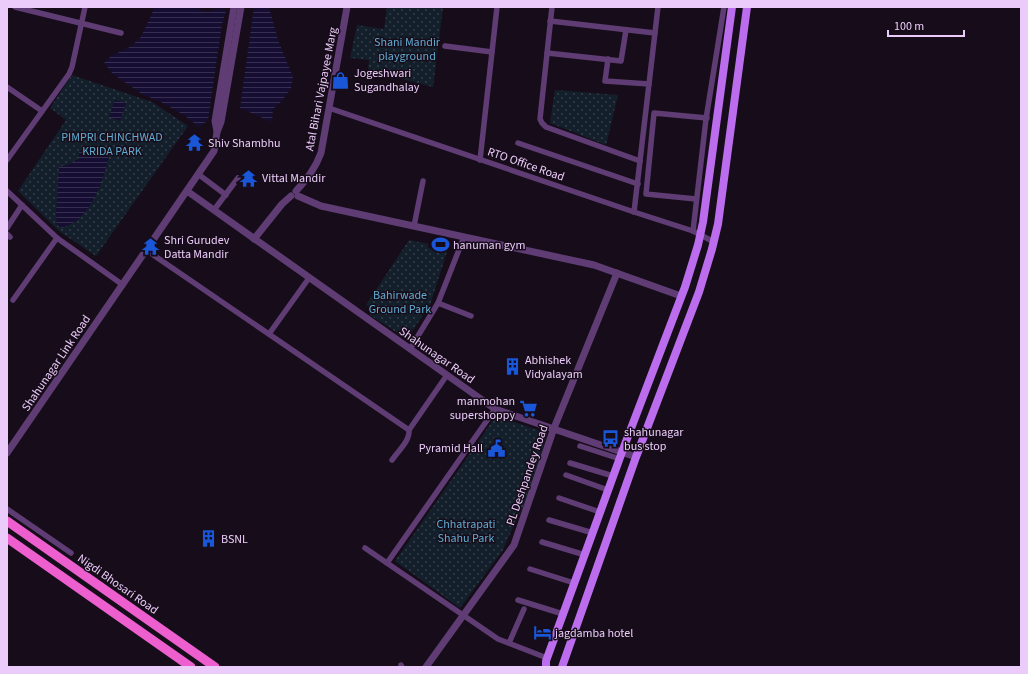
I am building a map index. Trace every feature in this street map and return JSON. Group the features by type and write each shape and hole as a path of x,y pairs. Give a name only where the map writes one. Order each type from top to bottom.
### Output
{"main road":[{"path":"545,663 613,476 681,296 701,234 732,7"},
{"path":"562,667 636,458 695,301 714,242 718,224 747,7"},
{"name":"Nigdi Bhosari Road","path":"7,521 23,526 50,551 216,667"},
{"path":"7,538 191,667"}],"street":[{"path":"15,7 121,34"},
{"path":"7,160 9,153 42,112 69,74 72,67 85,7"},
{"path":"217,132 215,121 234,7"},
{"path":"217,132 221,122 241,7"},
{"name":"Atal Bihari Vajpayee Marg","path":"254,239 282,204 295,194 310,176 321,154 347,7"},
{"path":"480,160 498,7"},
{"path":"552,7 540,118 542,123 546,127 640,161"},
{"path":"634,212 658,7"},
{"path":"692,230 724,7"},
{"path":"550,21 655,33"},
{"path":"548,53 621,61 626,30"},
{"path":"445,46 492,52"},
{"path":"608,59 605,81 649,84"},
{"path":"7,87 42,112"},
{"name":"RTO Office Road","path":"329,108 634,212 692,230 714,242"},
{"path":"696,199 646,194 654,113 707,118"},
{"name":"Shahunagar Link Road","path":"7,453 214,151 217,132"},
{"path":"518,143 638,184"},
{"path":"198,174 226,195"},
{"path":"214,210 238,178"},
{"path":"414,226 424,181"},
{"name":"Shahunagar Road","path":"187,191 495,409 554,428 621,456 636,458"},
{"path":"7,201 9,193 56,238 123,285"},
{"path":"295,194 321,206 594,265 681,296"},
{"path":"7,228 22,205"},
{"path":"410,349 438,303 464,237"},
{"path":"13,300 56,238"},
{"path":"146,250 409,430"},
{"name":"PL Deshpandey Road","path":"426,667 514,545 554,428 617,273"},
{"path":"269,334 309,278"},
{"path":"438,303 471,316"},
{"path":"392,460 408,439 409,430 447,375"},
{"path":"387,563 495,409"},
{"path":"580,446 621,456"},
{"path":"570,463 613,476"},
{"path":"566,475 608,490"},
{"path":"559,498 600,512"},
{"path":"7,509 23,526 57,543 71,553"},
{"path":"549,520 592,533"},
{"path":"542,542 584,555"},
{"path":"50,551 57,543"},
{"path":"365,548 498,639 509,643 545,663"},
{"path":"530,569 574,583"},
{"path":"518,600 563,614"},
{"path":"509,643 524,609"}],"green space":[{"name":"Shani Mandir playground","path":"387,7 443,7 433,87 368,70 369,60 350,58 357,25 384,29"},
{"name":"PIMPRI CHINCHWAD KRIDA PARK","path":"72,75 152,102 188,126 96,256 59,231 18,191 66,120 50,108"},
{"path":"555,90 618,95 606,145 550,123"},
{"name":"Bahirwade Ground Park","path":"409,240 428,244 428,248 447,252 430,305 411,333 407,336 402,336 370,315 374,310 366,305"},
{"name":"Chhatrapati Shahu Park","path":"496,416 547,433 529,499 516,520 503,550 460,608 395,561"}],"shaded area":[{"path":"158,7 193,7 207,12 220,8 226,11 222,24 208,120 199,127 184,115 161,102 142,94 113,74 104,63 111,56 130,47 141,37 154,9"},
{"path":"254,7 269,7 278,40 293,77 291,88 282,101 273,109 272,122 240,108"},
{"path":"115,100 126,103 120,121 109,117"},
{"path":"82,150 102,152 102,155 109,154 108,162 103,179 91,204 81,217 70,225 62,228 57,225 56,216 59,167 77,160 79,158 79,152"}],"place":[{"name":"Jogeshwari Sugandhalay","path":"341,80"},
{"name":"Shiv Shambhu","path":"195,143"},
{"name":"Vittal Mandir","path":"249,178"},
{"name":"hanuman gym","path":"440,245"},
{"name":"Shri Gurudev Datta Mandir","path":"151,247"},
{"name":"Abhishek Vidyalayam","path":"512,367"},
{"name":"manmohan supershoppy","path":"528,408"},
{"name":"shahunagar bus stop","path":"611,439"},
{"name":"Pyramid Hall","path":"496,448"},
{"name":"BSNL","path":"208,539"},
{"name":"jagdamba hotel","path":"542,633"}]}
